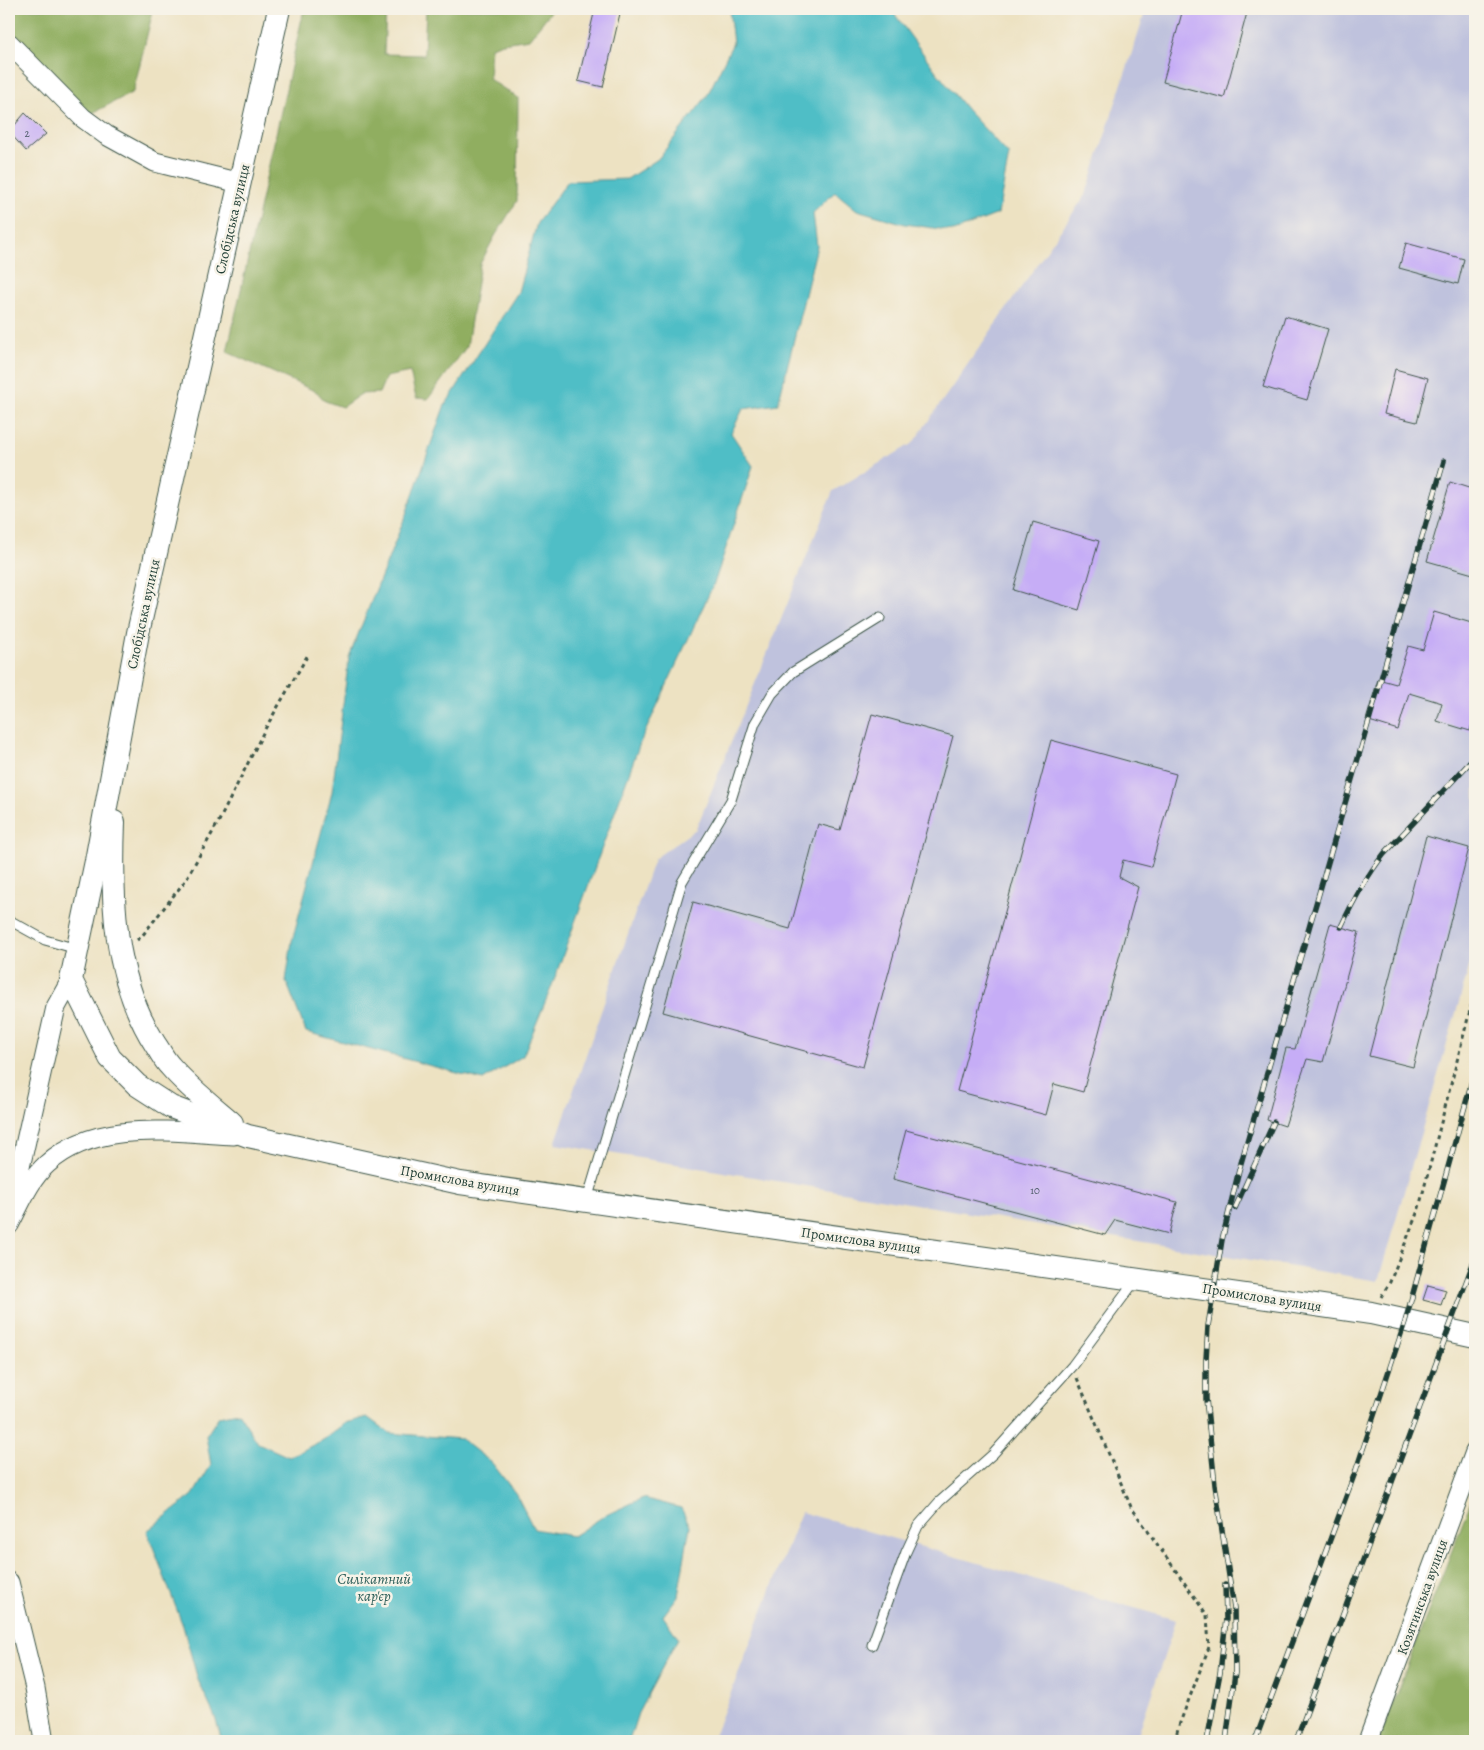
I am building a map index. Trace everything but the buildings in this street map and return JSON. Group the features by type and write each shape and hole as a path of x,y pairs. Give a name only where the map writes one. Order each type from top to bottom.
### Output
{"street":[{"name":"Слобідська вулиця","path":"71,980 96,861 138,634 279,9"},
{"path":"9,43 83,118 106,135 155,162 240,183"},
{"path":"120,731 114,834 113,899 120,952 128,987 143,1025 169,1065 203,1099 248,1136"},
{"path":"71,980 110,1058 137,1085 171,1107 248,1136"},
{"path":"9,1221 12,1187 56,1007 71,980"},
{"path":"9,1225 35,1177 47,1163 67,1150 89,1140 111,1133 154,1131 248,1136"},
{"name":"Промислова вулиця","path":"248,1136 460,1183 1370,1314 1475,1336"},
{"name":"Козятинська вулиця","path":"1368,1741 1475,1452"},
{"path":"9,1582 36,1688 44,1741"}],"lane":[{"path":"587,1201 682,882 731,800 755,722 772,694 793,672 880,618"},
{"path":"9,920 45,940 77,949"},
{"path":"872,1645 906,1552 918,1526 939,1502 994,1454 1072,1366 1137,1279"}],"path":[{"path":"120,952 142,936 185,881 219,821 265,729 309,653"},
{"path":"1370,1314 1390,1282 1419,1208 1475,991"},
{"path":"1072,1366 1131,1507 1207,1616 1209,1646 1178,1728 1175,1741"}],"shaded area":[{"path":"1146,9 1475,9 1475,947 1378,1281 555,1144 654,859 696,829 833,491 913,443 1086,194"},
{"path":"801,1512 1176,1620 1136,1741 712,1741"}],"green space":[{"path":"9,9 151,9 151,19 133,92 83,118 9,43"},
{"path":"304,9 386,9 384,54 424,55 426,9 553,9 529,39 491,47 489,79 518,98 517,201 480,264 467,346 428,399 416,398 410,372 386,377 379,393 361,394 342,407 325,401 317,392 227,352"},
{"path":"1475,1491 1475,1741 1378,1741"}],"water":[{"path":"729,9 891,9 935,70 967,110 1009,155 998,214 954,231 905,224 857,210 835,192 813,213 817,246 778,404 743,409 731,433 753,466 715,581 640,743 551,988 523,1056 483,1080 306,1032 286,981 292,941 332,792 349,657 405,517 444,407 518,292 537,223 568,181 627,179 658,159 707,96 733,43"},
{"name":"Силікатний кар'єр","path":"238,1412 258,1443 289,1457 323,1440 345,1423 367,1417 389,1433 461,1439 492,1463 516,1494 534,1529 573,1536 604,1516 643,1498 681,1508 690,1526 678,1596 663,1616 678,1638 638,1713 629,1741 222,1741 215,1717 198,1680 183,1626 147,1531 193,1495 211,1465 206,1436 219,1416"}],"railway":[{"path":"1226,1741 1235,1673 1234,1608 1215,1485 1206,1399 1208,1326 1222,1240 1239,1170 1444,461"},
{"path":"1341,927 1360,889 1384,854 1475,757"},
{"path":"1255,1741 1356,1470 1405,1322 1475,1070"},
{"path":"1235,1208 1274,1122"},
{"path":"1296,1741 1475,1258"},
{"path":"1207,1741 1220,1673 1226,1619 1225,1585"}]}
